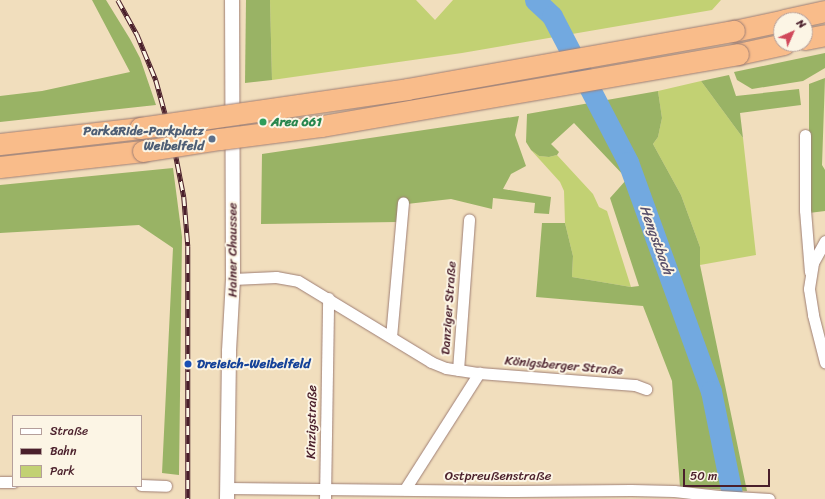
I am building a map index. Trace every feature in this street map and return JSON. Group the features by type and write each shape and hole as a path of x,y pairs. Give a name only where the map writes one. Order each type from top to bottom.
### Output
{"highway":[{"path":"813,14 825,11"},
{"path":"0,144 140,128 407,89 734,31 773,23"},
{"path":"813,38 825,35"},
{"path":"0,167 143,151 220,139 322,126 738,54 773,46"}],"street":[{"name":"Hainer Chaussee","path":"227,494 229,351 233,279 232,0"},
{"path":"805,135 805,210 810,272 810,304 825,362"},
{"path":"391,337 404,203"},
{"name":"Danziger Straße","path":"233,279 287,278 306,284 440,366 458,370 469,219"},
{"path":"810,272 816,256 825,240"},
{"name":"Kinzigstraße","path":"325,495 328,298"},
{"name":"Königsberger Straße","path":"458,370 635,386 646,389"},
{"path":"405,490 479,373"},
{"path":"0,482 12,482"},
{"path":"142,485 166,486"},
{"name":"Ostpreußenstraße","path":"227,494 325,495 405,490 515,495 631,494 674,491 719,496 769,499"}],"green space":[{"path":"92,0 106,0 130,39 140,58 156,105 0,122 0,96 42,91 130,72"},
{"path":"246,0 270,0 272,80 245,83"},
{"path":"270,0 416,0 435,20 453,0 721,0 712,10 462,53 272,80"},
{"path":"825,53 825,68 803,81 752,89 737,80 734,72"},
{"path":"729,75 736,96 799,89 801,105 740,113 743,138 701,81"},
{"path":"825,78 822,165 825,170 825,211 809,213 809,84"},
{"path":"701,81 743,138 756,255 700,265 700,247 681,195 653,144 658,137 662,118 658,91"},
{"path":"658,91 662,118 658,137 653,144 681,195 700,247 700,265 747,491 680,487 672,381 643,306 536,297 542,223 565,223 573,256 572,277 631,287 639,286 610,198 627,179 574,123 551,144 559,152 557,155 549,157 539,156 531,150 526,142 527,114"},
{"path":"519,116 515,135 526,166 511,174 503,189 551,197 549,214 534,213 535,203 493,198 492,209 451,199 398,205 397,222 261,224 262,154"},
{"path":"531,150 539,156 549,157 557,155 593,194 599,207 607,211 631,287 572,277 573,256 565,223 564,191 560,182"},
{"path":"173,168 182,237 179,475 162,473 173,248 139,225 0,233 0,185"}],"waterway":[{"name":"Hengstbach","path":"535,0 552,16 628,162 711,391 733,499"}],"railway":[{"path":"118,0 137,34 156,80 174,146 184,197 188,246 188,499"}],"place":[{"name":"Area 661","path":"263,122"},
{"name":"Park&Ride-Parkplatz Weibelfeld","path":"212,139"},
{"name":"Dreieich-Weibelfeld","path":"188,364"}]}
